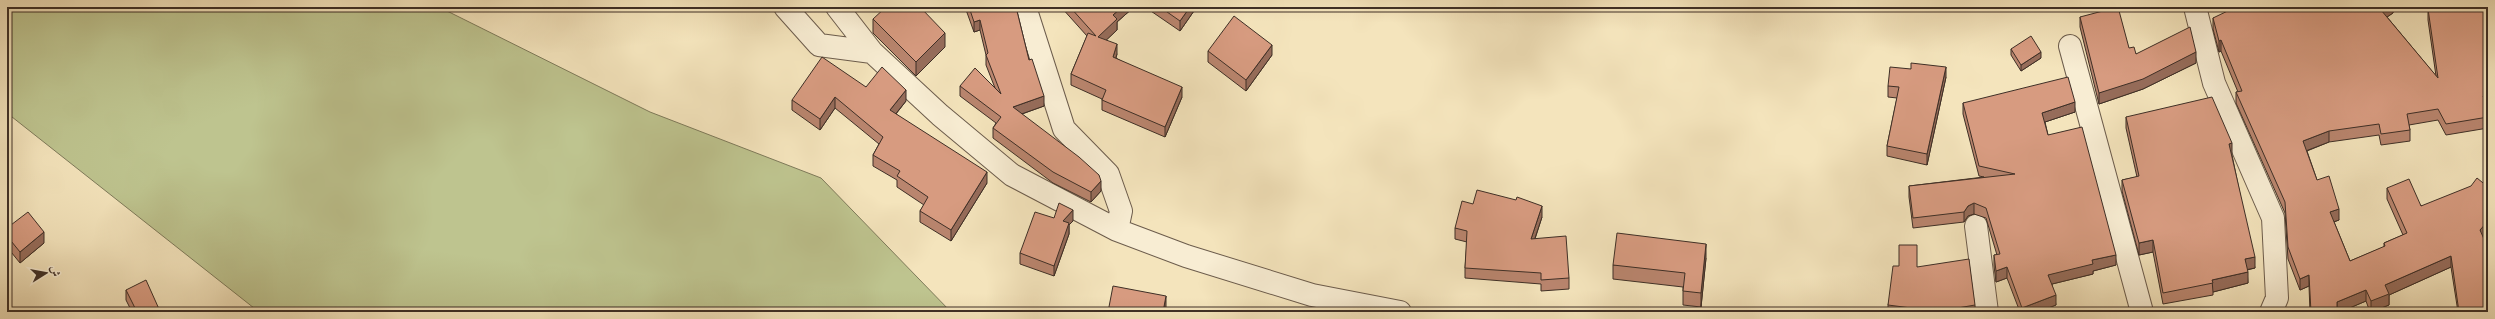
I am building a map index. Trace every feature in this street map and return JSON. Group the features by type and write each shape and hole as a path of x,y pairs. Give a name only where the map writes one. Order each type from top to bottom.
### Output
{"street":[{"path":"785,7 819,45 872,52"},
{"path":"837,7 872,52 940,114 1012,175 1117,230 1186,256 1312,294 1400,312"},
{"path":"1025,7 1064,129 1108,174 1121,212 1117,230"},
{"path":"2195,7 2214,83 2273,218 2277,298 2271,312"},
{"path":"2070,46 2142,312"},
{"path":"1976,226 1988,312"}],"green space":[{"path":"7,7 439,7 650,112 821,178 951,312 259,312 7,113"}],"building":[{"path":"886,7 920,7 945,33 916,62 873,19"},
{"path":"969,7 1016,7 1029,60 1032,59 1044,96 1013,107 1079,157 1099,175 1101,181 1091,192 1053,172 993,128 1001,117 960,86 975,68 1001,94 986,55 988,53 980,20 974,22"},
{"path":"1070,7 1122,7 1113,15 1117,19 1098,37 1117,44 1113,57 1182,87 1165,127 1102,100 1106,90 1071,74 1088,33 1096,36"},
{"path":"1160,7 1190,7 1180,21"},
{"path":"2118,7 2129,48 2134,47 2136,54 2190,27 2196,52 2143,79 2099,93 2080,17"},
{"path":"2236,7 2385,7 2381,10 2438,78 2428,9 2439,7 2488,7 2488,95 2483,96 2488,106 2488,117 2446,124 2438,109 2407,114 2410,130 2381,134 2379,124 2329,131 2303,141 2317,180 2329,176 2339,209 2330,212 2350,261 2385,246 2384,243 2407,233 2387,188 2409,179 2421,206 2471,186 2477,178 2488,187 2488,221 2480,230 2488,251 2488,312 2459,312 2451,256 2385,285 2389,294 2371,301 2366,290 2337,302 2337,312 2311,312 2309,275 2300,279 2288,247 2285,202 2236,92 2242,91 2221,40 2219,41 2213,18"},
{"path":"1234,16 1272,45 1246,80 1208,51"},
{"path":"2031,36 2041,52 2021,65 2011,49"},
{"path":"822,57 866,87 882,67 906,90 890,110 987,172 951,230 920,211 928,197 897,176 900,171 873,155 883,137 835,97 820,119 792,100"},
{"path":"1911,63 1946,67 1927,154 1887,146 1899,87 1888,86 1890,67 1911,69"},
{"path":"2068,77 2075,102 2042,113 2048,135 2082,127 2116,255 2092,260 2093,264 2048,275 2056,295 2022,308 2007,267 1996,271 1994,255 2000,254 1986,208 1974,203 1968,206 1964,212 1913,218 1909,186 2015,174 1979,166 1963,103"},
{"path":"2212,97 2232,143 2229,144 2255,257 2245,259 2248,272 2212,280 2213,283 2163,293 2153,240 2139,243 2122,180 2139,176 2126,117"},
{"path":"1477,190 1516,200 1517,197 1542,206 1531,239 1566,236 1569,278 1541,280 1541,273 1465,268 1467,231 1455,228 1462,201 1473,204"},
{"path":"1059,203 1073,210 1063,221 1069,223 1054,266 1020,253 1035,212 1054,218"},
{"path":"28,212 44,232 20,252 7,236 7,228"},
{"path":"1617,233 1706,244 1701,293 1683,291 1685,273 1613,265"},
{"path":"1899,245 1917,245 1917,267 1969,259 1975,305 1952,309 1953,312 1942,312 1888,305 1893,266 1899,266"},
{"path":"146,280 159,309 153,312 137,312 126,290"},
{"path":"1113,286 1166,296 1163,312 1108,312"}]}
